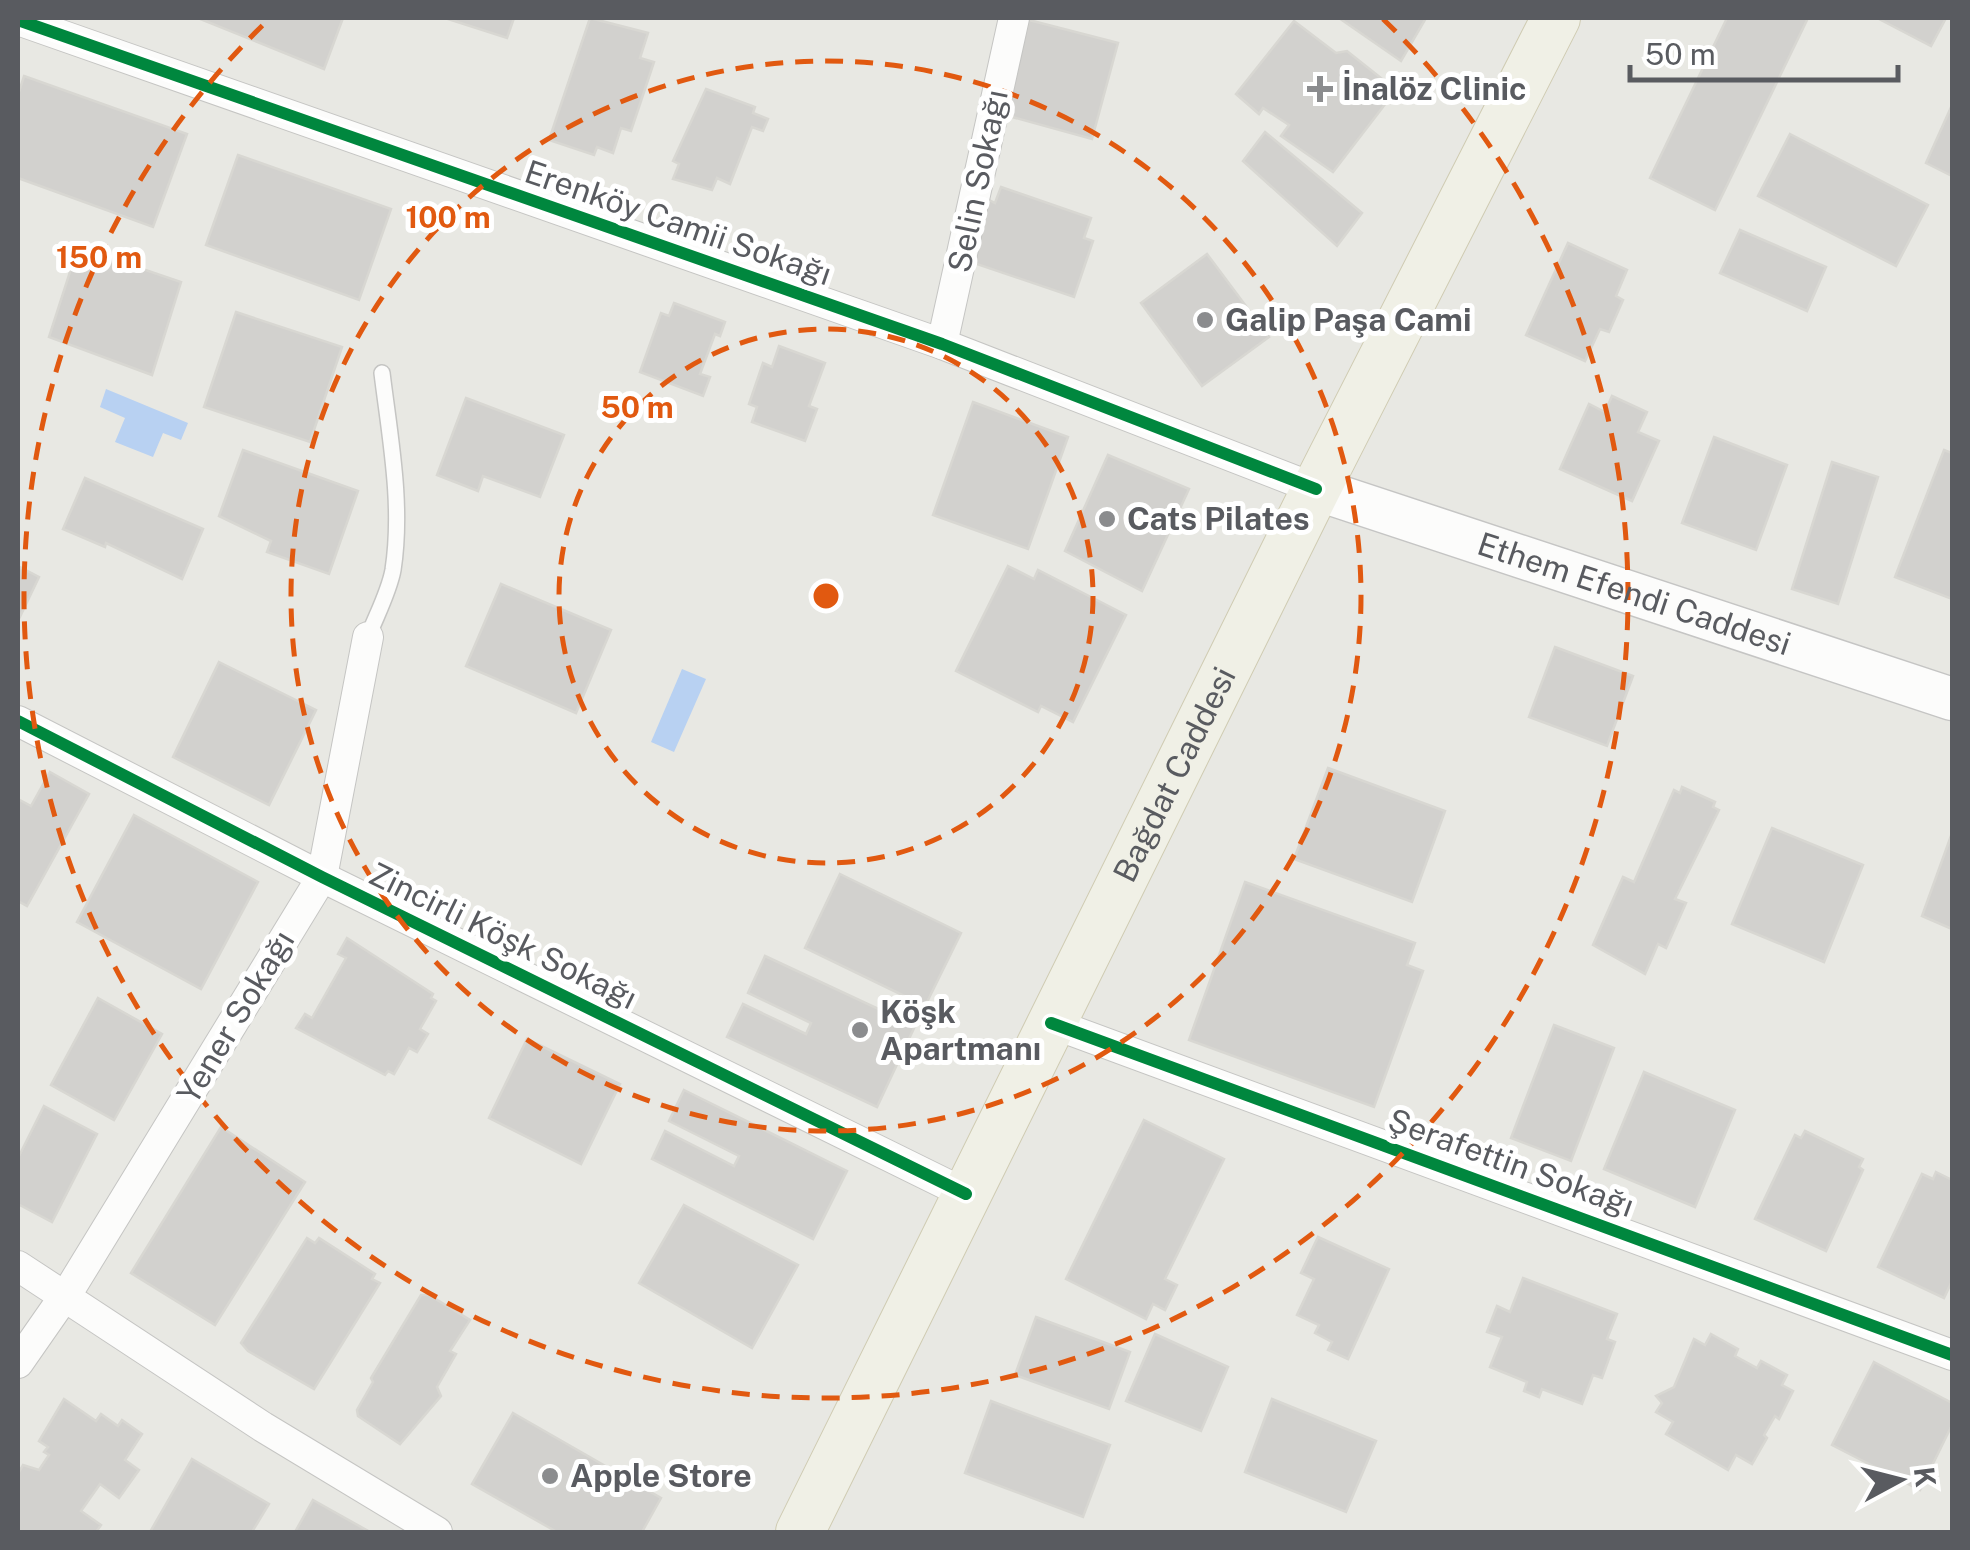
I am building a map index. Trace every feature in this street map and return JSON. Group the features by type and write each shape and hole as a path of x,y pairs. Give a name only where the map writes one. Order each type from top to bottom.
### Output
{"main road":[{"name":"Bağdat Caddesi","path":"800,1532 1316,489 1556,18"},
{"name":"Ethem Efendi Caddesi","path":"1316,489 1952,700"}],"street":[{"name":"Selin Sokağı","path":"942,344 1014,18"},
{"name":"Erenköy Camii Sokağı","path":"18,20 942,344 1316,489"},
{"name":"Yener Sokağı","path":"18,1362 66,1296 322,878 368,637"},
{"name":"Zincirli Köşk Sokağı","path":"18,721 322,878 966,1194"},
{"name":"Şerafettin Sokağı","path":"1051,1023 1952,1355"},
{"path":"18,1266 246,1416 437,1532"}],"lane":[{"path":"368,637 392,574 396,530 396,496 382,373"}],"water":[{"path":"106,389 188,423 181,440 163,433 153,457 115,442 125,418 100,407"},
{"path":"682,669 706,679 674,752 651,742"}],"building":[{"path":"198,18 343,18 324,69"},
{"path":"445,18 514,18 507,38"},
{"path":"590,18 648,33 640,58 654,62 631,131 621,128 613,153 597,147 594,155 549,140"},
{"path":"1339,18 1426,18 1401,61"},
{"path":"1727,18 1808,18 1715,210 1650,178"},
{"path":"1877,18 1946,18 1931,46"},
{"path":"1029,20 1118,43 1092,139 1005,115"},
{"path":"1294,21 1336,53 1347,51 1396,90 1333,172 1281,136 1289,125 1263,108 1259,114 1236,94"},
{"path":"24,76 187,134 153,227 18,178 18,95"},
{"path":"706,89 755,107 753,113 768,119 763,131 752,127 730,184 717,178 712,190 673,179 679,164 673,161"},
{"path":"1952,105 1952,176 1926,163"},
{"path":"1265,132 1362,213 1337,246 1243,161"},
{"path":"1790,134 1928,205 1896,266 1758,196"},
{"path":"238,155 391,209 359,300 206,245"},
{"path":"1001,187 1091,218 1084,238 1093,241 1074,297 968,261 989,200 995,203"},
{"path":"1740,230 1826,267 1807,311 1720,273"},
{"path":"1568,243 1627,270 1616,296 1623,300 1609,332 1600,329 1585,361 1526,335"},
{"path":"78,247 181,282 152,375 49,337"},
{"name":"Galip Paşa Cami","path":"1207,254 1269,337 1202,386 1141,303"},
{"path":"674,303 725,322 720,336 715,334 700,374 710,377 703,396 640,372 661,313 669,316"},
{"path":"236,312 342,347 310,442 204,407"},
{"path":"779,346 825,363 809,406 817,409 805,441 752,422 757,407 749,404 763,363 772,367"},
{"path":"1612,396 1647,412 1638,432 1659,441 1632,501 1560,469 1589,404 1605,412"},
{"path":"466,398 564,435 540,497 483,476 478,491 437,475"},
{"path":"973,402 1068,437 1028,549 933,515"},
{"path":"1714,437 1787,465 1756,550 1682,523"},
{"path":"243,450 358,491 329,574 267,552 271,541 219,516"},
{"path":"1944,450 1952,453 1952,599 1895,577"},
{"path":"1108,455 1189,489 1142,591 1065,551"},
{"path":"1832,462 1878,477 1838,604 1792,589"},
{"path":"85,478 203,529 182,579 106,543 105,547 63,529"},
{"path":"18,566 39,577 18,621"},
{"path":"1008,566 1034,579 1038,570 1126,615 1073,722 1041,706 1038,712 956,671"},
{"path":"501,584 611,630 576,713 466,666"},
{"path":"1555,647 1633,676 1607,746 1529,717"},
{"path":"219,662 316,710 269,805 173,757"},
{"path":"1328,768 1445,811 1412,902 1294,859"},
{"path":"50,772 89,794 27,906 18,901 18,799 31,806"},
{"path":"1682,787 1715,802 1713,807 1719,810 1675,899 1686,903 1666,948 1658,944 1645,974 1593,945 1623,877 1634,882 1674,790 1680,793"},
{"path":"134,815 258,882 201,989 77,922"},
{"path":"1772,828 1863,865 1824,962 1732,924"},
{"path":"1952,833 1952,929 1922,916"},
{"path":"840,874 961,933 925,1006 805,948"},
{"path":"1245,882 1415,943 1407,965 1423,971 1374,1107 1189,1040"},
{"path":"347,938 433,994 431,998 436,1001 420,1029 428,1034 417,1052 409,1048 394,1074 388,1071 385,1075 296,1028 305,1014 312,1018 346,958 338,954"},
{"name":"Köşk Apartmanı","path":"765,956 915,1026 877,1107 727,1037 743,1004 806,1034 811,1023 748,993"},
{"path":"98,998 162,1034 114,1120 51,1085"},
{"path":"1554,1025 1614,1048 1571,1161 1511,1138"},
{"path":"527,1039 620,1084 581,1164 489,1118"},
{"path":"1644,1072 1735,1110 1695,1207 1604,1169"},
{"path":"684,1090 847,1171 813,1239 652,1159 665,1131 734,1166 739,1156 669,1121"},
{"path":"44,1106 97,1134 52,1222 18,1204 18,1158"},
{"path":"1144,1120 1224,1159 1165,1279 1177,1285 1165,1310 1153,1304 1146,1319 1066,1279"},
{"path":"221,1127 305,1182 215,1325 131,1273"},
{"path":"1805,1131 1863,1159 1859,1167 1863,1170 1826,1251 1755,1219 1795,1135 1801,1138"},
{"path":"1936,1172 1952,1180 1952,1281 1944,1298 1878,1267 1922,1174 1933,1179"},
{"path":"684,1205 798,1265 752,1348 639,1283"},
{"path":"1318,1237 1389,1269 1348,1359 1328,1350 1332,1342 1315,1333 1319,1325 1297,1315 1314,1279 1301,1273"},
{"path":"307,1238 315,1243 319,1238 375,1274 372,1279 380,1283 314,1389 248,1351 241,1343"},
{"path":"1523,1278 1617,1314 1607,1339 1615,1342 1602,1378 1593,1375 1582,1404 1542,1389 1539,1397 1524,1391 1527,1382 1490,1367 1502,1337 1487,1332 1497,1306 1510,1312"},
{"path":"421,1295 429,1295 470,1320 450,1351 456,1354 437,1387 441,1396 400,1444 358,1416 357,1410 373,1382 371,1378"},
{"path":"1036,1317 1130,1352 1109,1409 1015,1375"},
{"path":"1155,1334 1228,1367 1201,1431 1126,1401"},
{"path":"1711,1334 1738,1349 1735,1356 1757,1368 1761,1361 1787,1375 1782,1385 1793,1391 1779,1419 1775,1416 1764,1435 1767,1438 1752,1464 1736,1455 1728,1470 1666,1434 1673,1422 1656,1412 1662,1403 1656,1396 1674,1387 1694,1339 1705,1345"},
{"path":"1874,1362 1952,1403 1952,1425 1920,1490 1832,1445"},
{"path":"64,1399 96,1421 101,1414 118,1426 122,1420 142,1434 125,1460 139,1470 119,1498 100,1484 81,1511 101,1525 96,1532 21,1532 18,1474 23,1465 39,1470 49,1455 44,1452 48,1447 39,1441"},
{"path":"1272,1399 1376,1441 1346,1512 1245,1472"},
{"path":"991,1401 1110,1445 1083,1517 965,1473"},
{"name":"Apple Store","path":"513,1413 661,1498 642,1532 557,1532 472,1484"},
{"path":"192,1459 269,1504 252,1532 150,1532"},
{"path":"313,1500 370,1532 295,1532"}],"cycle path":[{"path":"18,20 942,344 1316,489"},
{"path":"18,721 322,877 966,1194"},
{"path":"1051,1023 1952,1355"}],"place":[{"name":"İnalöz Clinic","path":"1320,89"},
{"name":"Galip Paşa Cami","path":"1205,320"},
{"name":"Cats Pilates","path":"1107,519"},
{"name":"Köşk Apartmanı","path":"860,1030"},
{"name":"Apple Store","path":"550,1476"}]}
